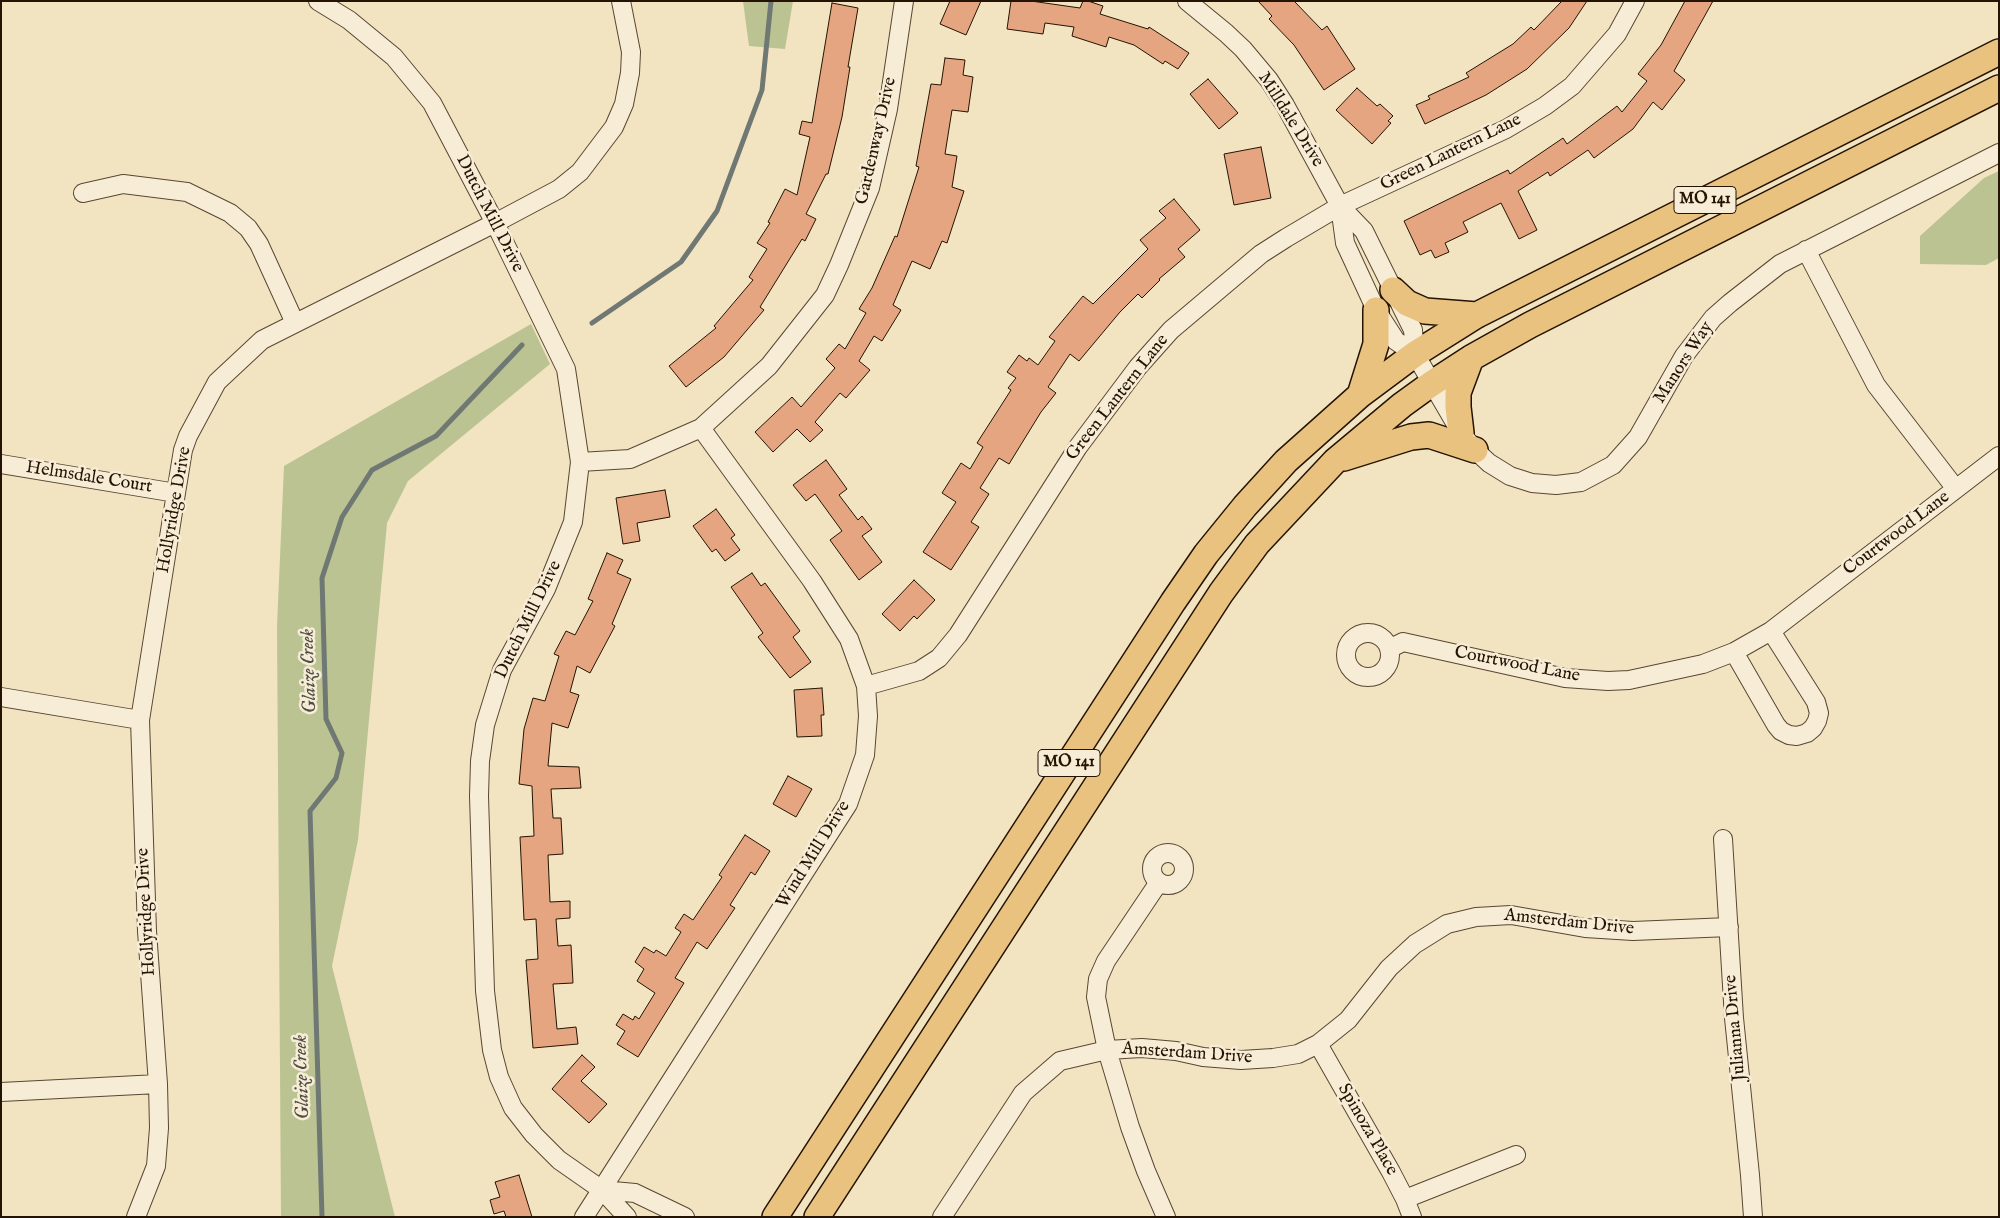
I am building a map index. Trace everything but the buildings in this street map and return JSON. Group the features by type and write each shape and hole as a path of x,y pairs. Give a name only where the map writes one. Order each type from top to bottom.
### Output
{"highway":[{"name":"MO 141","path":"775,1217 1139,654 1206,554 1245,506 1286,462 1360,395 1415,354 1476,315 1999,52"},
{"name":"MO 141","path":"817,1217 1221,593 1257,544 1335,461 1402,405 1471,358 1530,325 1999,88"},
{"path":"1393,290 1407,304 1425,311 1476,315"},
{"path":"1360,395 1376,344 1376,310"},
{"path":"1335,461 1411,437 1430,435 1468,441 1458,392 1471,358"}],"street":[{"name":"Dutch Mill Drive","path":"318,1 348,20 394,57 432,103 495,224 566,370 580,462 574,522 546,589 502,670 485,725 480,761 479,796 485,991 492,1050 499,1077 513,1108 534,1135 559,1160 602,1190 627,1217"},
{"name":"Hollyridge Drive","path":"136,1217 156,1166 159,1128 158,1084 147,931 140,720 183,450 188,436 217,382 262,340 495,224 559,189 580,172 614,126 624,104 630,73 631,52 621,1"},
{"name":"Gardenway Drive","path":"580,462 630,459 702,428 769,366 825,294 870,188 888,109 904,1"},
{"name":"Milldale Drive","path":"1187,1 1237,44 1269,80 1286,105 1340,206 1364,231 1413,330 1415,354"},
{"name":"Green Lantern Lane","path":"866,686 919,671 939,658 963,627 1078,447 1138,367 1171,330 1261,254 1340,206 1506,128 1545,106 1572,86 1617,34 1635,1"},
{"name":"Manors Way","path":"1415,354 1431,384 1468,441 1489,463 1510,476 1532,483 1556,485 1581,482 1613,465 1638,437 1684,356 1712,318 1780,264 1999,153"},
{"path":"82,194 123,184 188,192 230,214 248,228 259,244 295,324"},
{"name":"Milldale Drive","path":"1340,206 1345,244 1376,310 1396,341 1415,354"},
{"path":"1806,250 1876,385 1956,489"},
{"name":"Wind Mill Drive","path":"584,1217 848,804 865,755 868,716 866,686 849,639 818,589 702,428"},
{"name":"Courtwood Lane","path":"1389,649 1403,642 1565,678 1608,681 1628,680 1703,664 1734,652 1771,631 1999,456"},
{"name":"Helmsdale Court","path":"1,464 176,493"},
{"path":"1734,652 1776,726 1789,735 1796,736 1807,733 1817,721 1819,713 1816,702 1771,631"},
{"path":"1,697 140,720"},
{"name":"Julianna Drive","path":"1723,839 1734,1018 1750,1175 1752,1217"},
{"path":"1159,882 1115,945 1098,979 1098,1007 1107,1050 1142,1162 1166,1217"},
{"name":"Amsterdam Drive","path":"942,1217 1024,1093 1060,1060 1107,1050 1150,1049 1176,1051 1203,1057 1241,1060 1298,1054 1318,1044 1348,1020 1389,968 1415,944 1446,924 1476,917 1511,915 1585,928 1633,931 1729,928"},
{"name":"Spinoza Place","path":"1318,1044 1405,1199 1412,1217"},
{"path":"1,1092 158,1084"},
{"path":"1405,1199 1516,1155"},
{"name":"Dutch Mill Drive","path":"602,1190 635,1193 685,1217"}],"green space":[{"path":"743,1 793,1 785,49 749,46"},
{"path":"1999,171 1999,258 1986,265 1920,264 1920,236 1984,178"},
{"path":"531,324 550,364 408,481 387,523 358,840 332,966 395,1217 281,1217 277,626 284,466"}],"waterway":[{"path":"592,323 681,262 717,211 762,90 771,1"},
{"name":"Glaize Creek","path":"322,1217 310,811 336,778 342,753 326,719 322,578 342,517 372,470 436,436 522,345"}]}
